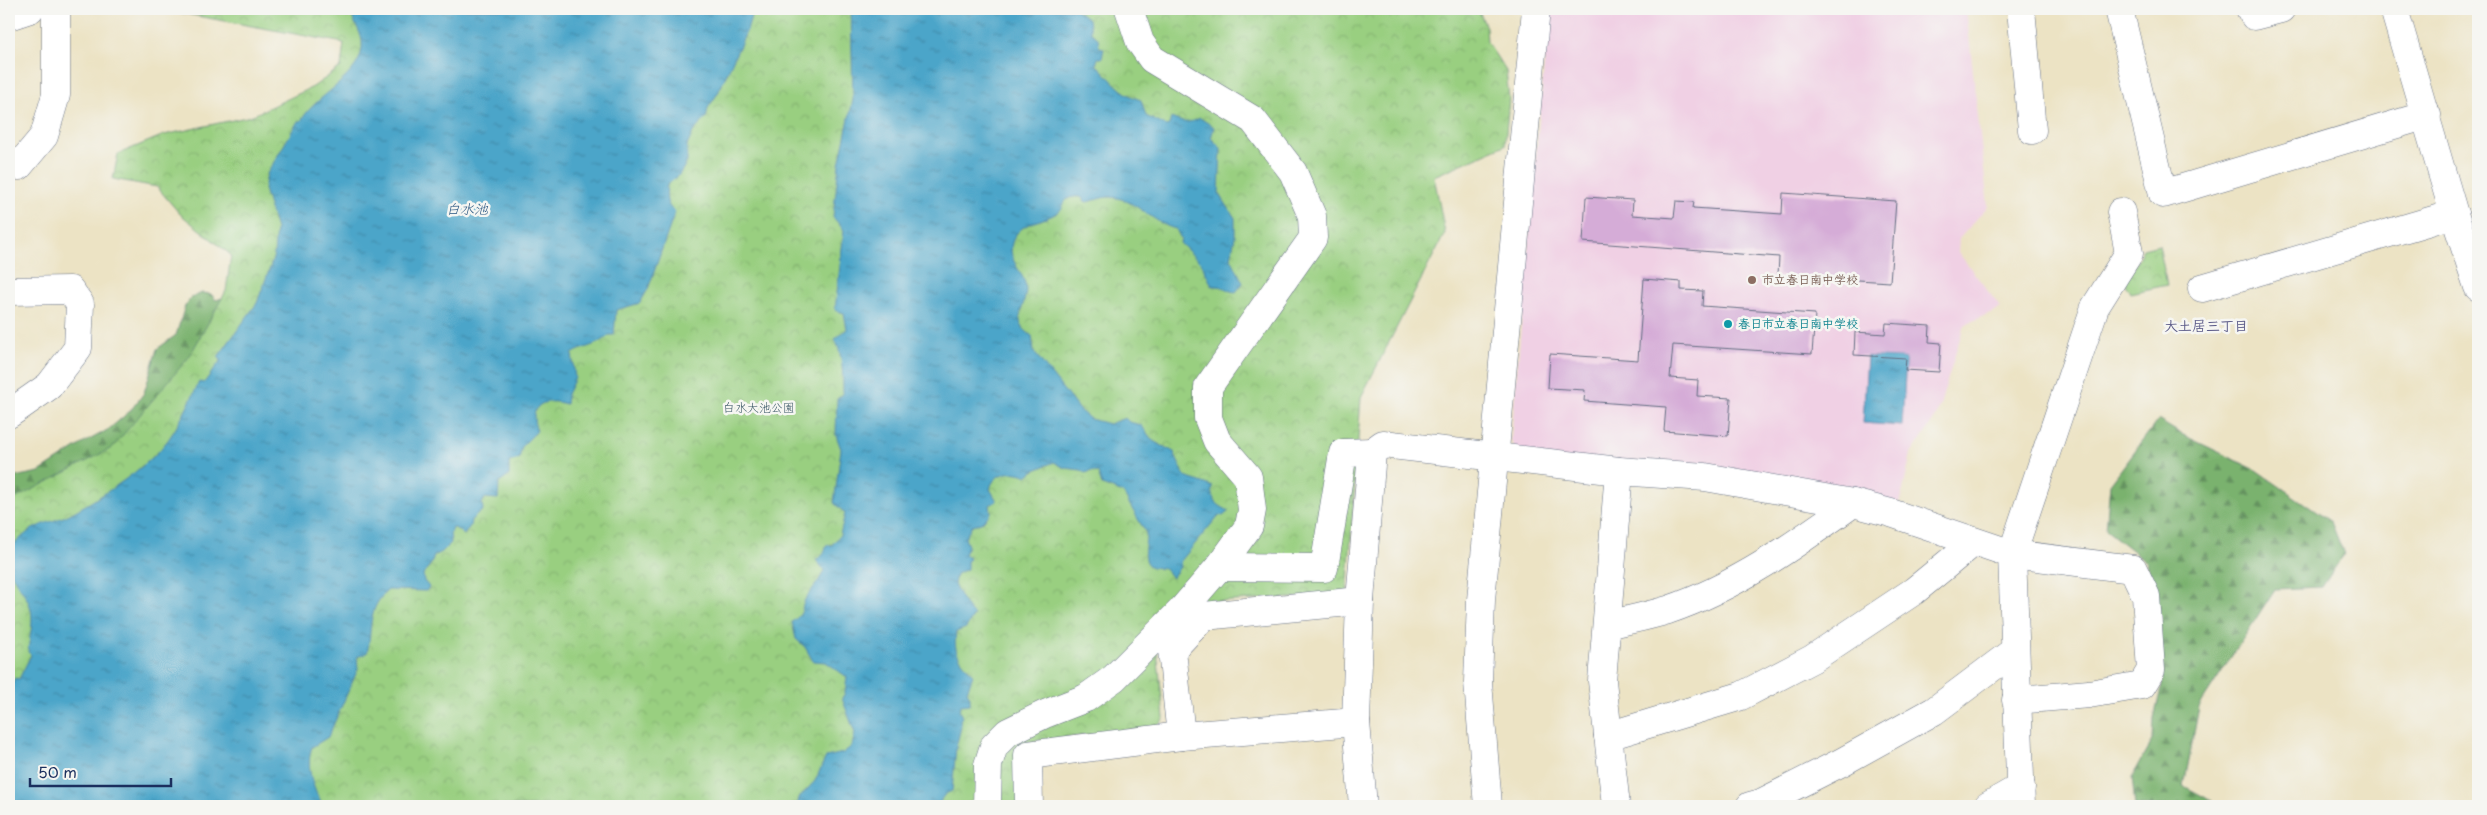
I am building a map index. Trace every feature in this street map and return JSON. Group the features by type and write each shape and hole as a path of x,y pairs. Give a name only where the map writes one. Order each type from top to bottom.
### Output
{"street":[{"path":"9,16 30,9"},
{"path":"9,164 19,166 44,136 56,94 56,9"},
{"path":"987,806 988,765 994,746 1008,732 1045,714 1086,698 1114,678 1181,610 1219,566 1249,526 1252,510 1248,477 1217,441 1208,418 1208,387 1313,238 1312,216 1293,172 1253,120 1152,59 1140,42 1129,9"},
{"path":"1488,806 1478,682 1481,600 1536,9"},
{"path":"2021,9 2033,130"},
{"path":"2119,9 2163,194 2427,115"},
{"path":"2250,9 2254,16 2281,9"},
{"path":"2394,9 2427,115 2454,214 2478,286"},
{"path":"1988,806 2021,796 2014,651 2012,554 2096,307 2129,253 2121,212"},
{"path":"2202,288 2454,214"},
{"path":"9,291 70,290 80,304 78,348 48,386 9,414"},
{"path":"1219,566 1324,568 1343,453 1372,452 1384,444 1495,455 1619,472 1705,477 1853,503 1891,513 2012,554 2133,569 2146,596 2151,670 2142,685 2089,694 2016,700"},
{"path":"1363,806 1356,722 1360,602 1372,452"},
{"path":"1616,806 1602,681 1608,626 1619,472"},
{"path":"1608,626 1667,610 1727,585 1793,546 1853,503"},
{"path":"1608,736 1741,696 1812,659 1914,591 1974,542"},
{"path":"1182,736 1172,650 1204,616 1360,602"},
{"path":"1750,806 1760,803 1842,762 1934,711 2014,651"},
{"path":"1030,806 1028,755 1182,736 1356,722"}],"shaded area":[{"name":"市立春日南中学校","path":"1549,9 1966,9 1988,206 1959,239 1958,252 2001,308 1964,325 1937,415 1911,454 1900,503 1518,456 1511,440"}],"green space":[{"name":"白水大池公園","path":"159,9 1478,9 1486,27 1487,42 1506,71 1509,98 1505,145 1434,176 1445,233 1361,397 1347,595 1197,603 1157,651 1164,718 1158,727 1029,742 1018,806 9,806 9,502 112,448 189,357 226,291 231,255 180,214 157,187 113,179 118,154 164,135 251,116 313,87 341,67 344,43"},
{"path":"2159,245 2167,285 2130,293 2125,284 2143,249"},
{"path":"202,293 211,294 216,300 225,297 176,402 9,532 9,478 39,472 109,429 130,411 144,393 157,349 176,335 185,306 191,298"},
{"path":"2158,420 2181,434 2256,470 2331,522 2344,554 2322,587 2275,589 2199,707 2184,786 2221,806 2135,806 2132,777 2153,740 2154,718 2163,680 2147,562 2106,530 2110,484"}],"water":[{"name":"白水池","path":"349,9 753,9 747,30 718,93 708,108 706,118 693,132 687,146 687,162 679,175 667,185 666,197 668,204 675,212 648,289 640,303 616,310 614,335 609,335 605,339 572,354 575,378 567,394 566,404 558,402 544,403 536,410 534,422 537,431 522,446 519,459 509,462 509,476 499,483 498,499 485,498 482,503 483,510 471,520 470,526 464,535 455,528 452,528 450,533 451,543 442,552 434,556 431,564 423,574 424,581 429,587 426,591 388,590 376,605 373,612 367,653 357,657 358,669 328,737 312,747 310,754 311,777 323,806 9,806 9,689 15,678 19,679 31,655 28,652 32,617 27,599 9,567 10,551 15,543 28,532 38,526 70,514 92,501 124,480 154,456 174,431 199,382 204,383 221,360 218,357 257,303 274,255 276,229 264,189 267,174 298,121 301,121 317,102 339,84 356,64 361,53 362,41 360,32"},
{"path":"851,9 1075,9 1089,19 1091,33 1098,38 1099,47 1104,48 1102,58 1098,58 1096,64 1127,94 1141,100 1146,116 1166,126 1169,125 1171,118 1186,122 1200,118 1214,127 1211,138 1221,148 1219,193 1235,218 1235,236 1231,258 1243,283 1236,292 1212,286 1202,264 1180,243 1181,239 1176,229 1159,222 1127,201 1118,198 1106,197 1086,202 1081,197 1069,198 1059,211 1049,217 1031,223 1016,234 1011,246 1011,252 1026,288 1020,321 1023,328 1032,336 1034,352 1079,410 1090,419 1109,424 1125,418 1129,422 1141,425 1153,441 1174,452 1184,475 1213,487 1212,496 1218,505 1229,511 1223,516 1219,515 1180,562 1180,567 1172,578 1165,569 1148,565 1144,552 1146,533 1123,493 1102,485 1098,473 1092,471 1085,473 1081,470 1065,468 1054,462 1033,471 1027,476 1005,473 992,483 990,489 997,501 990,505 991,513 981,523 972,525 965,538 968,546 964,554 970,559 967,561 967,569 956,574 954,584 965,604 974,615 966,628 956,632 955,639 958,655 973,675 967,691 970,697 970,704 961,705 959,710 962,717 956,747 952,791 943,797 940,806 797,806 799,798 815,781 826,757 843,753 852,746 855,733 842,698 845,693 847,677 826,662 813,661 805,647 796,639 792,622 800,615 806,598 824,570 816,560 823,555 827,545 832,545 840,535 845,513 834,503 841,449 836,435 837,399 843,394 841,359 835,339 847,329 844,313 835,310 844,230 833,217 839,164 853,100"},
{"path":"1867,356 1906,358 1902,426 1863,423"}],"building":[{"path":"1783,193 1896,201 1890,282 1778,275 1779,257 1583,242 1586,197 1633,200 1632,215 1674,218 1676,201 1694,202 1693,208 1782,214"},
{"path":"1644,279 1681,282 1681,290 1703,291 1702,306 1815,314 1812,354 1673,345 1670,378 1698,380 1697,396 1731,398 1728,436 1664,431 1666,407 1584,401 1585,390 1548,388 1550,354 1638,360"},
{"path":"1886,323 1930,326 1929,342 1941,343 1939,372 1905,370 1906,358 1854,355 1855,332 1885,334"}],"place":[{"name":"市立春日南中学校","path":"1752,280"},
{"name":"春日市立春日南中学校","path":"1728,324"}],"district":[{"name":"大土居三丁目","path":"2206,326"}]}
